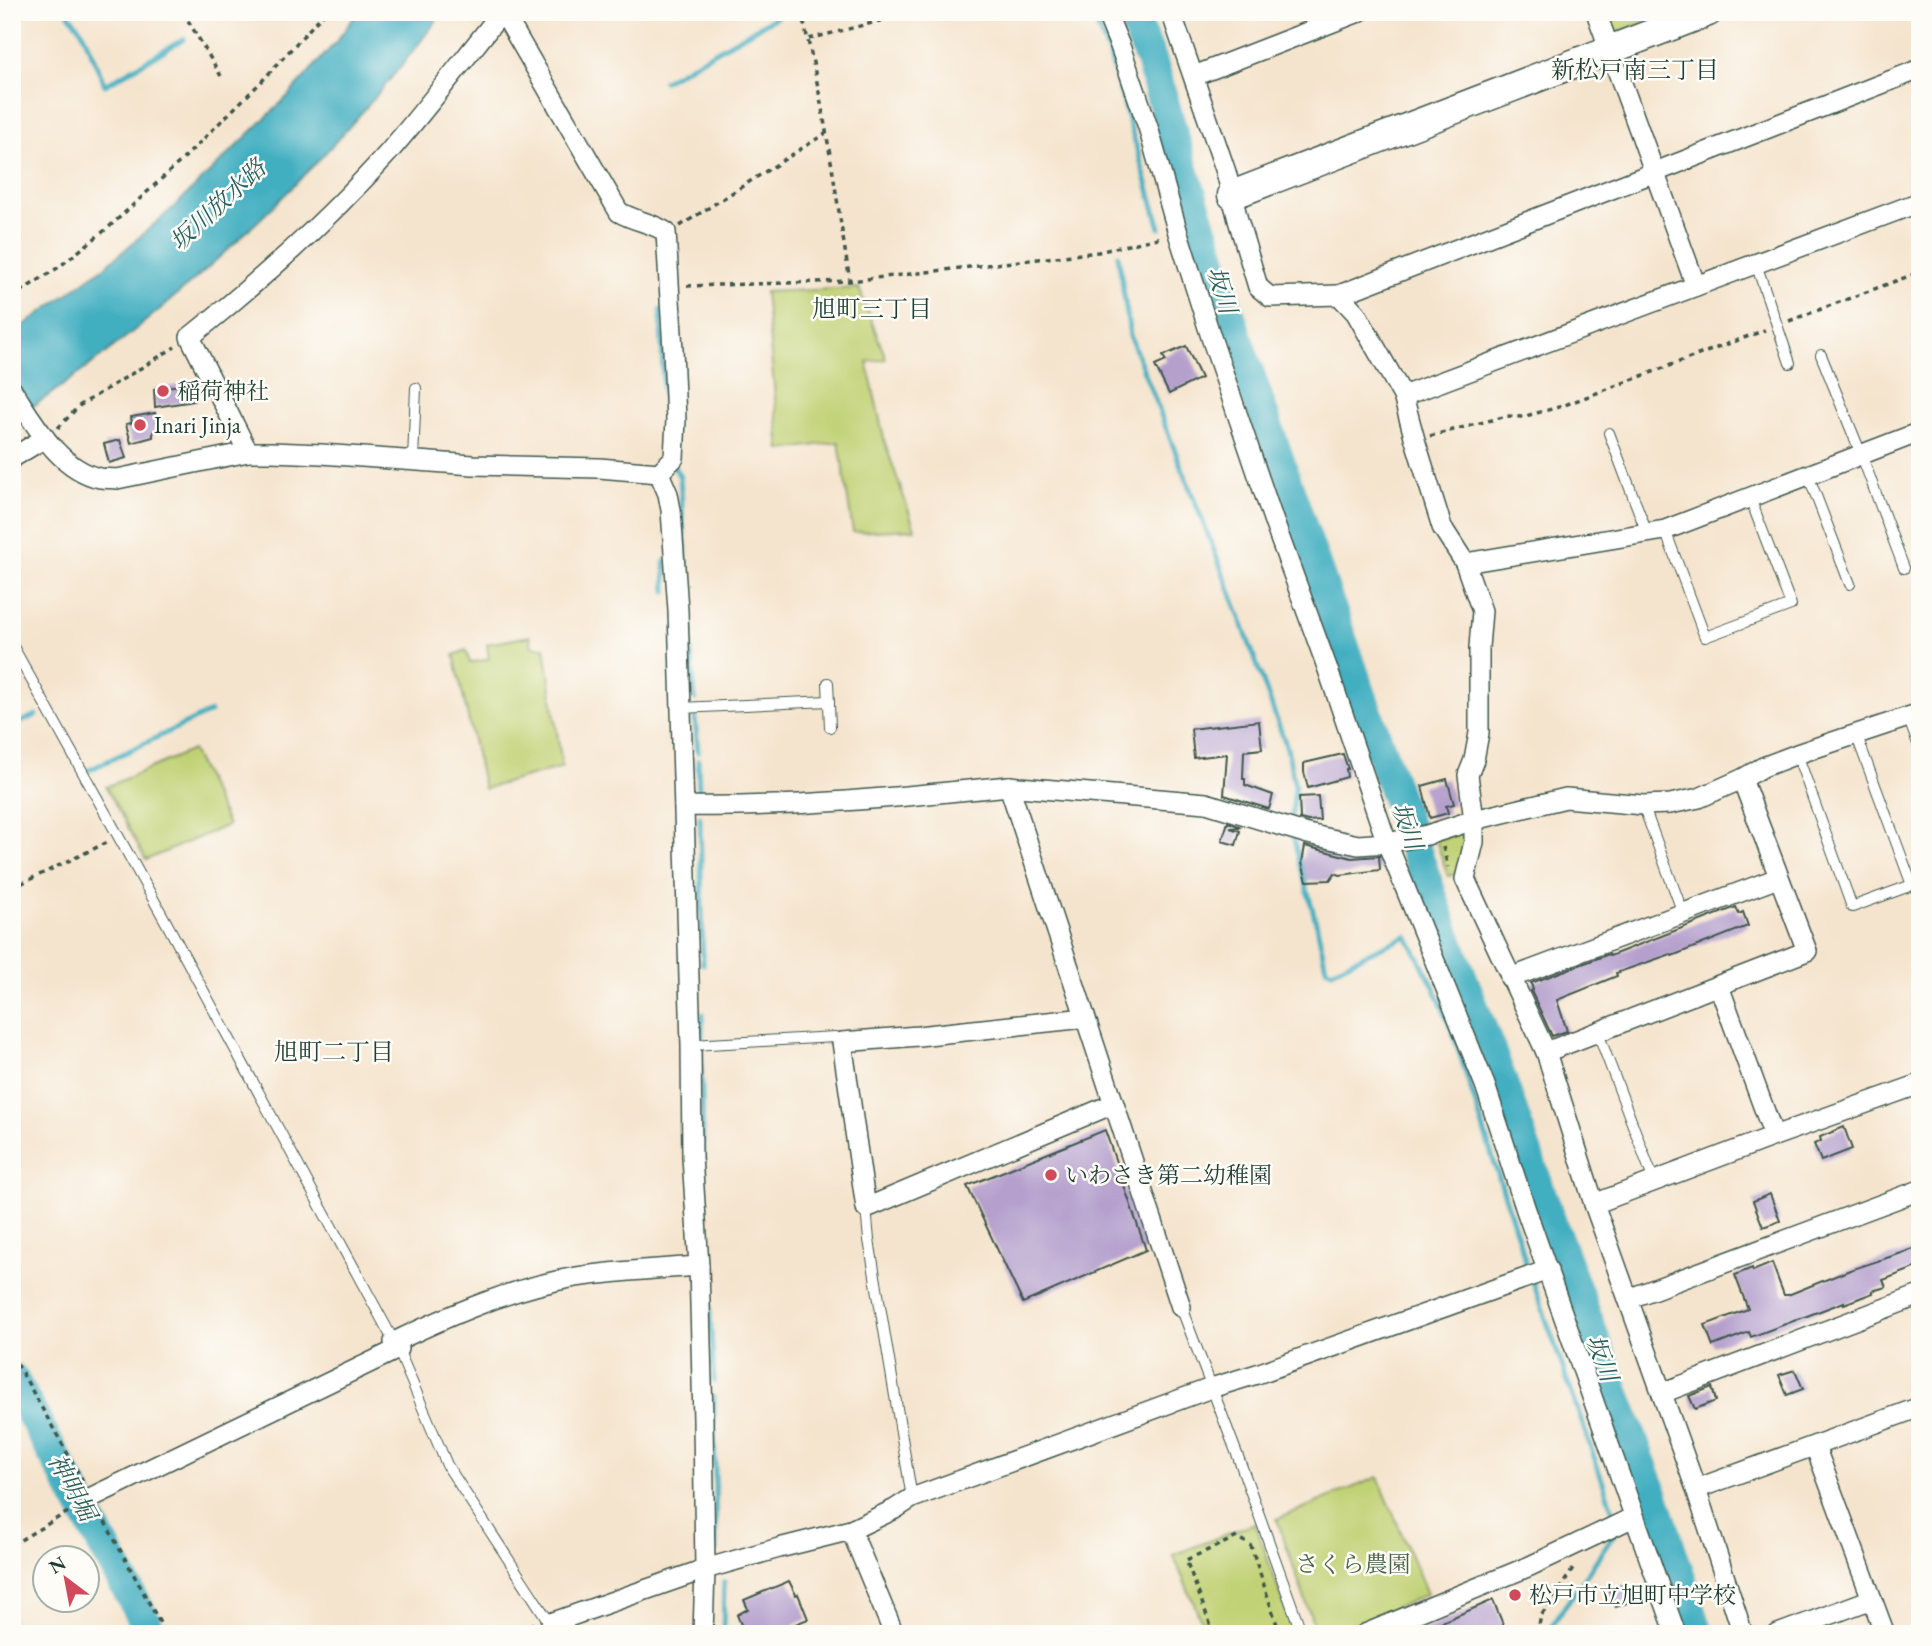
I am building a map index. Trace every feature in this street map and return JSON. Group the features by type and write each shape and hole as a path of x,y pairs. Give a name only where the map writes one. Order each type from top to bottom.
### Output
{"street":[{"path":"12,390 57,452 75,468 100,478 126,477 248,452 659,473 674,458 675,406 666,232 656,225 619,212 502,12 426,107 346,196 276,265 190,337 248,452"},
{"path":"1106,12 1148,127 1212,340 1274,522 1389,842 1474,1054 1537,1274 1622,1523 1676,1634"},
{"path":"1171,12 1232,195 1258,287 1270,297 1339,295 1920,69"},
{"path":"1194,76 1359,12"},
{"path":"1596,12 1696,286"},
{"path":"1232,195 1708,12"},
{"path":"1403,396 1920,202"},
{"path":"1339,295 1356,313 1403,396 1442,527 1465,563 1482,611 1479,647 1479,733 1468,775 1474,842 1465,880 1546,1052 1594,1204 1696,1489 1743,1634"},
{"path":"1465,563 1656,532 1920,432"},
{"path":"12,458 43,434"},
{"path":"659,473 671,510 678,610 692,1157 699,1266 705,1569 703,1634"},
{"path":"684,806 867,800 1009,786 1206,803 1308,834 1358,845 1427,835 1474,820 1566,798 1643,805 1670,804 1699,798 1763,767 1914,715"},
{"path":"1546,1052 1807,951 1742,779"},
{"path":"1009,786 1181,1307"},
{"path":"1510,978 1778,878"},
{"path":"1719,986 1774,1136"},
{"path":"1085,1018 842,1042 866,1208 1113,1104"},
{"path":"1594,1204 1920,1084"},
{"path":"1628,1299 1920,1189"},
{"path":"92,1497 396,1346 439,1320 493,1299 576,1277 699,1266"},
{"path":"554,1628 705,1569 851,1530 912,1499 1211,1388 1537,1274"},
{"path":"1662,1393 1920,1295"},
{"path":"1696,1489 1920,1407"},
{"path":"1815,1446 1885,1634"},
{"path":"1365,1634 1530,1566 1622,1523"},
{"path":"851,1530 894,1634"},
{"path":"1778,1634 1872,1599"}],"lane":[{"path":"1756,264 1790,363"},
{"path":"1821,355 1904,568"},
{"path":"413,460 416,388"},
{"path":"1609,433 1705,637 1791,605 1751,498"},
{"path":"1808,475 1850,584"},
{"path":"12,645 396,1346 447,1465 554,1628"},
{"path":"828,682 830,727"},
{"path":"681,708 829,701"},
{"path":"1914,715 1920,749"},
{"path":"1797,754 1852,907 1912,885 1856,734"},
{"path":"1643,805 1683,913"},
{"path":"1598,1033 1654,1181"},
{"path":"691,1045 835,1037 842,1042"},
{"path":"866,1208 912,1499"},
{"path":"1181,1307 1302,1634"}],"path":[{"path":"183,12 221,76"},
{"path":"12,297 60,267 109,227 262,81 325,12"},
{"path":"801,12 826,133 850,281"},
{"path":"808,39 915,12"},
{"path":"667,235 826,133"},
{"path":"669,288 850,281 1098,252 1178,233"},
{"path":"1415,440 1507,416 1522,417 1559,407 1920,272"},
{"path":"43,434 57,429 79,406 190,337"},
{"path":"12,888 100,846"},
{"path":"12,1545 92,1497"},
{"path":"1214,1634 1185,1560 1237,1537 1251,1546 1280,1634"},
{"path":"1536,1634 1541,1616 1576,1565"},
{"path":"511,1634 539,1621 554,1628"}],"green space":[{"path":"1603,12 1671,12 1617,33 1610,29"},
{"path":"859,288 886,359 867,362 885,443 915,529 853,532 839,442 780,450 765,292"},
{"path":"530,636 532,647 545,647 562,767 484,789 454,655 466,650 470,663 489,659 487,644"},
{"path":"192,750 228,825 146,860 106,787"},
{"path":"1461,832 1465,838 1457,874 1448,876 1436,840"},
{"name":"さくら農園","path":"1378,1477 1427,1594 1338,1634 1317,1634 1277,1519"},
{"path":"1255,1523 1294,1634 1207,1634 1173,1555"}],"water":[{"name":"坂川放水路","path":"358,12 443,12 347,129 241,238 109,350 12,420 12,334 106,266 173,208 286,98 336,42"}],"building":[{"path":"1186,346 1201,378 1169,394 1155,366 1166,361 1163,356"},
{"path":"192,383 194,401 155,407 154,389"},
{"path":"155,413 158,431 153,432 153,437 131,443 126,424 132,423 131,417"},
{"path":"120,440 126,458 109,463 104,444"},
{"path":"1259,721 1262,749 1244,751 1243,779 1245,785 1273,795 1269,809 1224,795 1227,754 1194,758 1191,729"},
{"path":"1343,754 1348,769 1347,777 1308,788 1304,763"},
{"path":"1447,779 1454,804 1446,806 1448,813 1430,818 1422,786"},
{"path":"1318,796 1320,820 1300,819 1299,797"},
{"path":"1228,822 1241,827 1230,828 1240,831 1236,845 1222,841"},
{"path":"1305,846 1352,858 1379,856 1380,870 1340,875 1335,873 1330,880 1307,881 1302,863"},
{"path":"1736,907 1739,914 1743,912 1748,926 1672,956 1671,954 1616,973 1617,976 1557,1000 1567,1031 1552,1036 1531,991 1531,983 1609,954 1610,956"},
{"path":"1844,1127 1852,1149 1821,1161 1814,1144 1821,1141 1820,1137"},
{"name":"いわさき第二幼稚園","path":"1105,1130 1146,1250 1023,1303 967,1186"},
{"path":"1770,1194 1780,1221 1763,1227 1753,1201"},
{"path":"1920,1247 1920,1266 1883,1280 1886,1287 1751,1337 1749,1332 1713,1346 1705,1325 1748,1309 1735,1275 1772,1263 1784,1295 1788,1295 1850,1270"},
{"path":"1795,1370 1803,1389 1787,1395 1779,1375"},
{"path":"1712,1387 1716,1401 1695,1409 1689,1396"},
{"path":"789,1581 796,1595 798,1594 808,1619 771,1634 745,1634 737,1615 748,1609 744,1600"},
{"path":"1626,1584 1632,1601 1616,1607 1609,1590"},
{"path":"1493,1600 1507,1634 1414,1634"}],"waterway":[{"path":"67,12 82,31 105,85 184,39"},
{"path":"664,81 785,12"},
{"path":"1091,12 1109,53 1160,228"},
{"name":"坂川","path":"1131,12 1151,60 1242,354 1310,551 1446,937 1653,1496 1698,1634"},
{"path":"1118,255 1130,336 1234,601 1287,748 1295,786 1291,823"},
{"path":"661,310 665,447"},
{"path":"673,465 680,477 690,622"},
{"path":"665,561 666,591"},
{"path":"690,642 695,699"},
{"path":"89,770 210,712"},
{"path":"12,726 36,715"},
{"path":"695,716 698,752"},
{"path":"698,760 699,795"},
{"path":"700,817 703,964"},
{"path":"1292,833 1326,968 1332,971 1407,936 1435,989 1453,1033 1529,1272"},
{"path":"703,1014 701,1054 704,1199"},
{"path":"1533,1282 1616,1520"},
{"path":"709,1296 714,1381"},
{"name":"神明堀","path":"12,1378 152,1634"},
{"path":"714,1397 716,1550"},
{"path":"1546,1634 1615,1533"},
{"path":"723,1634 724,1582"}],"place":[{"name":"稲荷神社","path":"163,391"},
{"name":"Inari Jinja","path":"140,425"},
{"name":"いわさき第二幼稚園","path":"1051,1175"},
{"name":"松戸市立旭町中学校","path":"1515,1595"}],"district":[{"name":"新松戸南三丁目","path":"1635,70"},
{"name":"旭町三丁目","path":"872,309"},
{"name":"旭町二丁目","path":"334,1052"}]}
